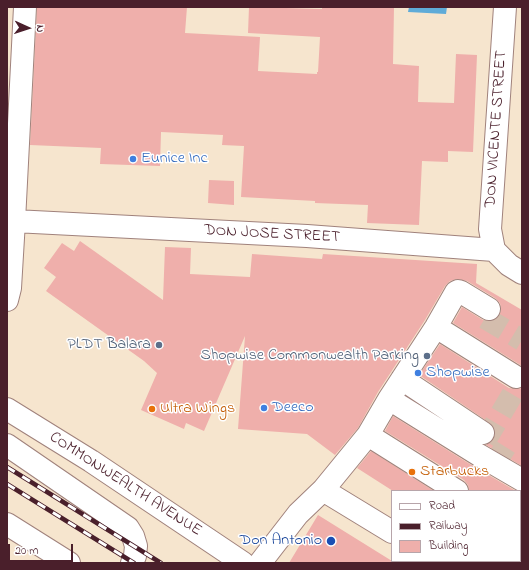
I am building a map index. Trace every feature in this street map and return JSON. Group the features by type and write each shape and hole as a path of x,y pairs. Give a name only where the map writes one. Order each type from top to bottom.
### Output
{"street":[{"path":"7,300 10,288 25,7"},
{"name":"DON VICENTE STREET","path":"494,250 490,229 505,7"},
{"name":"DON JOSE STREET","path":"14,221 308,236 494,250"},
{"path":"494,250 509,265 522,273"},
{"path":"260,563 298,514 323,490 368,435 402,378 436,326 452,297 458,291 487,314"},
{"path":"436,326 516,377"},
{"path":"402,378 483,433"},
{"path":"389,399 522,480"},
{"name":"COMMONWEALTH AVENUE","path":"7,409 91,462 243,563"},
{"path":"368,435 455,490"},
{"path":"7,445 128,528 133,536 136,546 135,556 132,563"},
{"path":"323,490 391,531"},
{"path":"7,524 69,563"}],"water":[{"path":"409,7 447,7 446,14 408,12"}],"building":[{"path":"37,7 187,7 185,33 260,37 258,71 317,74 320,37 248,33 249,7 322,9 322,7 394,7 393,64 419,66 418,102 454,103 456,54 477,55 473,152 448,151 448,162 422,161 419,225 367,223 368,205 315,203 315,201 241,197 244,146 222,145 223,135 161,132 160,166 100,164 101,148 30,145"},
{"path":"209,180 234,181 234,205 208,203"},
{"path":"80,241 163,300 165,247 191,248 190,274 250,277 252,254 322,259 323,254 477,264 476,283 522,310 522,366 453,323 462,307 483,320 488,321 495,320 499,316 501,310 500,303 495,298 467,281 457,279 450,281 445,286 425,320 378,392 358,428 335,455 307,434 238,429 245,336 204,431 186,423 184,429 141,410 157,373 144,361 46,291 56,277 44,268 62,243 74,251"},
{"path":"440,344 509,388 522,388 522,466 486,445 493,440 495,434 494,428 490,423 419,375"},
{"path":"393,416 514,490 469,490 468,485 464,480 385,431"},
{"path":"371,451 432,490 391,490 357,468"},
{"name":"Don Antonio","path":"318,515 391,560 391,562 396,563 289,563"}],"tunnel":[{"path":"485,318 522,340"},
{"path":"509,462 488,449 485,446 485,441 522,378"}],"railway":[{"path":"7,467 161,563"},
{"path":"7,484 134,563"}],"place":[{"name":"Eunice Inc","path":"133,159"},
{"name":"PLDT Balara","path":"159,345"},
{"name":"Shopwise Commonwealth Parking","path":"427,356"},
{"name":"Shopwise","path":"418,373"},
{"name":"Deeco","path":"264,408"},
{"name":"Ultra Wings","path":"152,409"},
{"name":"Starbucks","path":"412,472"},
{"name":"Don Antonio","path":"331,541"}]}
